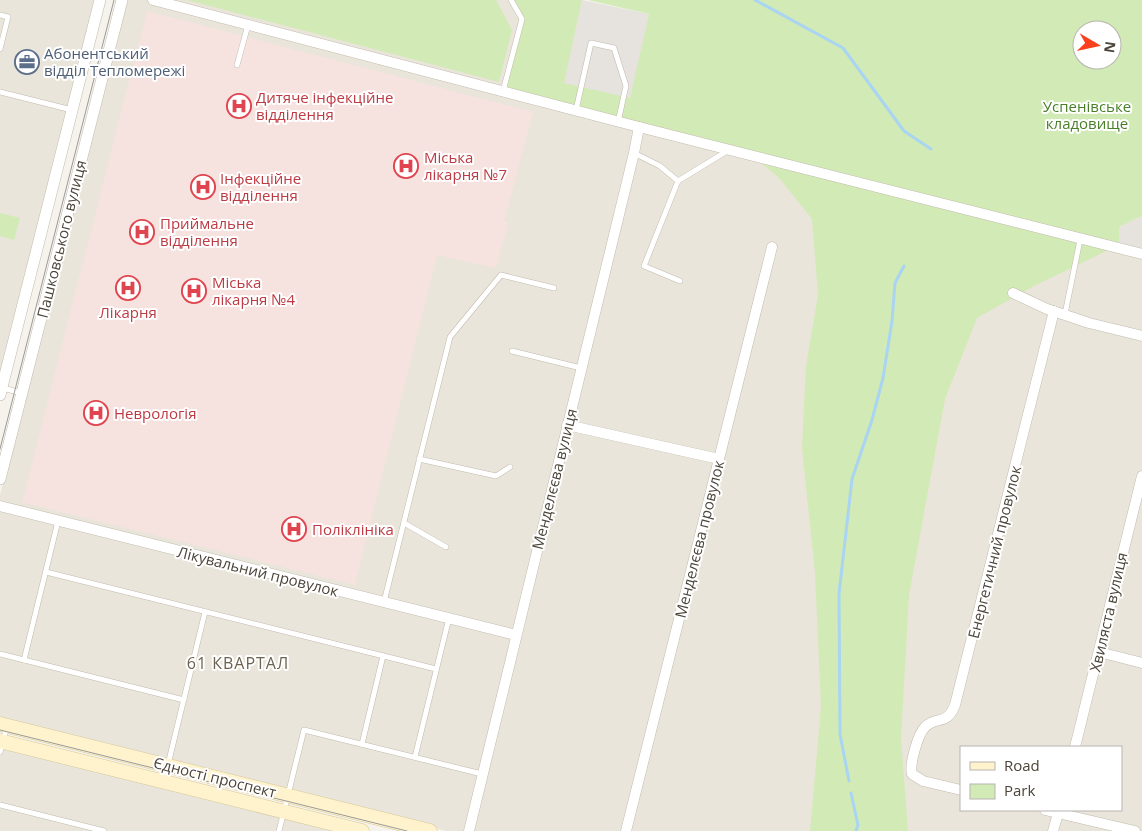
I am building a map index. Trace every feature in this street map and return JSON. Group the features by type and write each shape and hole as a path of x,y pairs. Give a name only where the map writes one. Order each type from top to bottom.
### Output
{"main road":[{"name":"Єдності проспект","path":"3,725 288,796 401,828 430,831"},
{"name":"Єдності проспект","path":"1,745 164,782 362,831"}],"street":[{"name":"Пашковського вулиця","path":"1,390 100,0"},
{"name":"Пашковського вулиця","path":"0,479 122,0"},
{"path":"153,0 618,122 730,149 1080,240 1142,254"},
{"name":"Менделєєва вулиця","path":"468,831 639,127"},
{"name":"Менделєєва провулок","path":"626,831 772,247"},
{"path":"1013,293 1047,309 1089,323 1142,336"},
{"name":"Енергетичний провулок","path":"960,790 924,781 912,774 911,766 922,732 929,724 946,719 951,714 955,705 1054,311"},
{"path":"567,424 719,459"},
{"name":"Хвиляста вулиця","path":"1075,746 1139,498 1142,476"},
{"name":"Лікувальний провулок","path":"0,506 516,635"},
{"path":"1099,652 1142,663"},
{"path":"1054,831 1059,811 1135,831"}],"lane":[{"path":"502,91 522,19 511,0"},
{"path":"0,15 8,17 0,49"},
{"path":"237,65 248,25"},
{"path":"575,110 591,43 614,48 626,86 618,122"},
{"path":"0,92 72,110"},
{"path":"680,281 644,266 678,181 730,149"},
{"path":"634,153 660,166 678,181"},
{"path":"1065,314 1080,240"},
{"path":"384,602 450,337 501,276 554,288"},
{"path":"512,351 580,368"},
{"path":"1,390 22,393"},
{"path":"420,459 496,476 510,467"},
{"path":"24,660 58,521"},
{"path":"404,523 446,547"},
{"path":"46,572 436,669"},
{"path":"164,782 206,612"},
{"path":"415,757 449,618"},
{"path":"0,654 184,700"},
{"path":"362,744 383,656"},
{"path":"1,745 3,725"},
{"path":"279,831 304,730 482,774"},
{"path":"0,805 104,831"}],"shaded area":[{"path":"0,0 95,0 0,374"},
{"path":"126,0 514,0 524,19 506,87 1142,251 1142,831 446,831 0,720 0,495"},
{"path":"582,0 649,14 631,99 563,84"},
{"name":"Міська лікарня №4","path":"147,11 533,112 504,221 508,223 496,268 437,255 355,585 22,502"},
{"path":"1142,216 1142,251 1119,245 1119,227"},
{"path":"0,745 346,831 0,831"}],"green space":[{"path":"187,0 496,0 512,30 499,82"},
{"name":"Успенівське кладовище","path":"514,0 582,0 564,83 630,98 649,14 588,0 1142,0 1142,216 1119,227 1119,245 1032,287 977,318 945,399 909,595 901,739 908,831 810,831 821,707 815,573 802,448 806,366 818,295 812,219 780,179 753,156 506,88 524,19"},
{"path":"0,213 20,218 14,240 0,236"}],"waterway":[{"path":"755,0 843,48 904,131 931,149"},
{"path":"849,781 840,734 839,594 852,479 872,420 883,378 892,321 895,283 904,266"},
{"path":"851,793 858,825 856,831"}],"tram line":[{"path":"0,449 114,0"},
{"path":"0,730 407,831"}],"place":[{"name":"Абонентський відділ Тепломережі","path":"27,62"},
{"name":"Дитяче інфекційне відділення","path":"239,106"},
{"name":"Міська лікарня №7","path":"406,166"},
{"name":"Інфекційне відділення","path":"203,187"},
{"name":"Приймальне відділення","path":"142,232"},
{"name":"Лікарня","path":"128,288"},
{"name":"Міська лікарня №4","path":"194,291"},
{"name":"Неврологія","path":"96,413"},
{"name":"Поліклініка","path":"294,529"}],"district":[{"name":"61 КВАРТАЛ","path":"238,663"}]}
